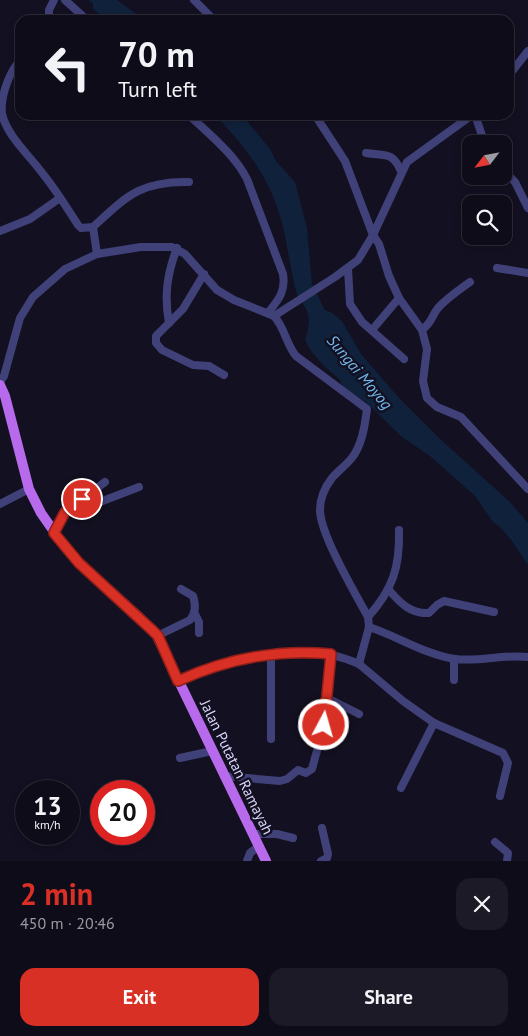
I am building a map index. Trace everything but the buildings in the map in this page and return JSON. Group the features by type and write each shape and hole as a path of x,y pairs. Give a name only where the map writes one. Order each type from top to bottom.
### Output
{"main road":[{"name":"Jalan Putatan Ramayah","path":"0,384 14,426 29,489 37,507 54,533 79,563 140,617 158,636 266,861"}],"street":[{"path":"48,15 54,0"},
{"path":"65,0 82,15"},
{"path":"194,0 209,15"},
{"path":"514,69 528,51"},
{"path":"15,68 2,97 2,116 14,136 81,228 93,227 130,194 150,185 189,182"},
{"path":"194,120 232,156 247,179 283,274 285,284 271,314"},
{"path":"319,120 345,161 399,298 422,330 427,350 423,381 427,398 437,407 465,421 528,489"},
{"path":"271,314 285,309 358,260 373,235 402,171 412,157 466,120"},
{"path":"475,120 481,135"},
{"path":"366,153 391,156 402,171"},
{"path":"512,179 528,208"},
{"path":"0,231 30,219 60,198"},
{"path":"93,227 97,254"},
{"path":"0,384 4,376 20,318 33,298 66,269 97,254 141,247 164,246 177,248 185,254 217,290 234,300 271,314 282,326 290,347 296,356 367,409 364,430 356,452 328,484 321,499 320,511 327,536 368,617 369,627 359,664"},
{"path":"169,323 166,284 168,272 177,248"},
{"path":"348,268 350,304 362,322 404,359"},
{"path":"497,268 528,273"},
{"path":"204,274 183,309 156,336 158,346 193,365 209,366 224,375"},
{"path":"422,330 432,322 437,310 450,297 470,282"},
{"path":"372,330 399,298"},
{"path":"54,533 65,512 106,482"},
{"path":"91,492 100,502 139,487"},
{"path":"0,504 29,489"},
{"path":"368,617 389,590 398,559 399,530"},
{"path":"158,636 190,620 194,612 195,602 193,596 181,589"},
{"path":"389,590 404,606 418,613 429,613 436,604 444,601 494,612"},
{"path":"194,612 199,622 199,633"},
{"path":"369,627 454,659 477,660 512,656 528,657"},
{"path":"178,681 252,656 308,652 331,654 359,664 403,701 434,723 503,753 508,763 500,796"},
{"path":"224,776 280,781 287,779 298,770 309,772 312,769 319,752 324,725 331,654"},
{"path":"271,655 271,739"},
{"path":"454,659 454,680"},
{"path":"327,698 359,714"},
{"path":"400,788 434,723"},
{"path":"180,758 212,751"},
{"path":"321,861 327,858 328,854 322,828"},
{"path":"254,834 277,834 293,838"},
{"path":"495,842 508,853 507,861"},
{"path":"247,861 250,853 259,846"}],"water":[{"path":"89,0 117,0 138,15 101,15 93,9 93,4"},
{"name":"Sungai Moyog","path":"219,120 246,120 270,149 276,161 295,182 307,228 312,284 325,310 342,321 361,354 399,398 440,439 510,502 528,523 528,565 512,541 493,522 475,496 430,456 402,437 366,402 343,388 340,380 311,351 305,340 309,317 306,308 296,293 284,231 274,198 258,168"}],"route":[{"path":"82,499 65,512 54,533 79,563 140,617 158,636 178,681 252,656 308,652 331,654 324,725"}]}
